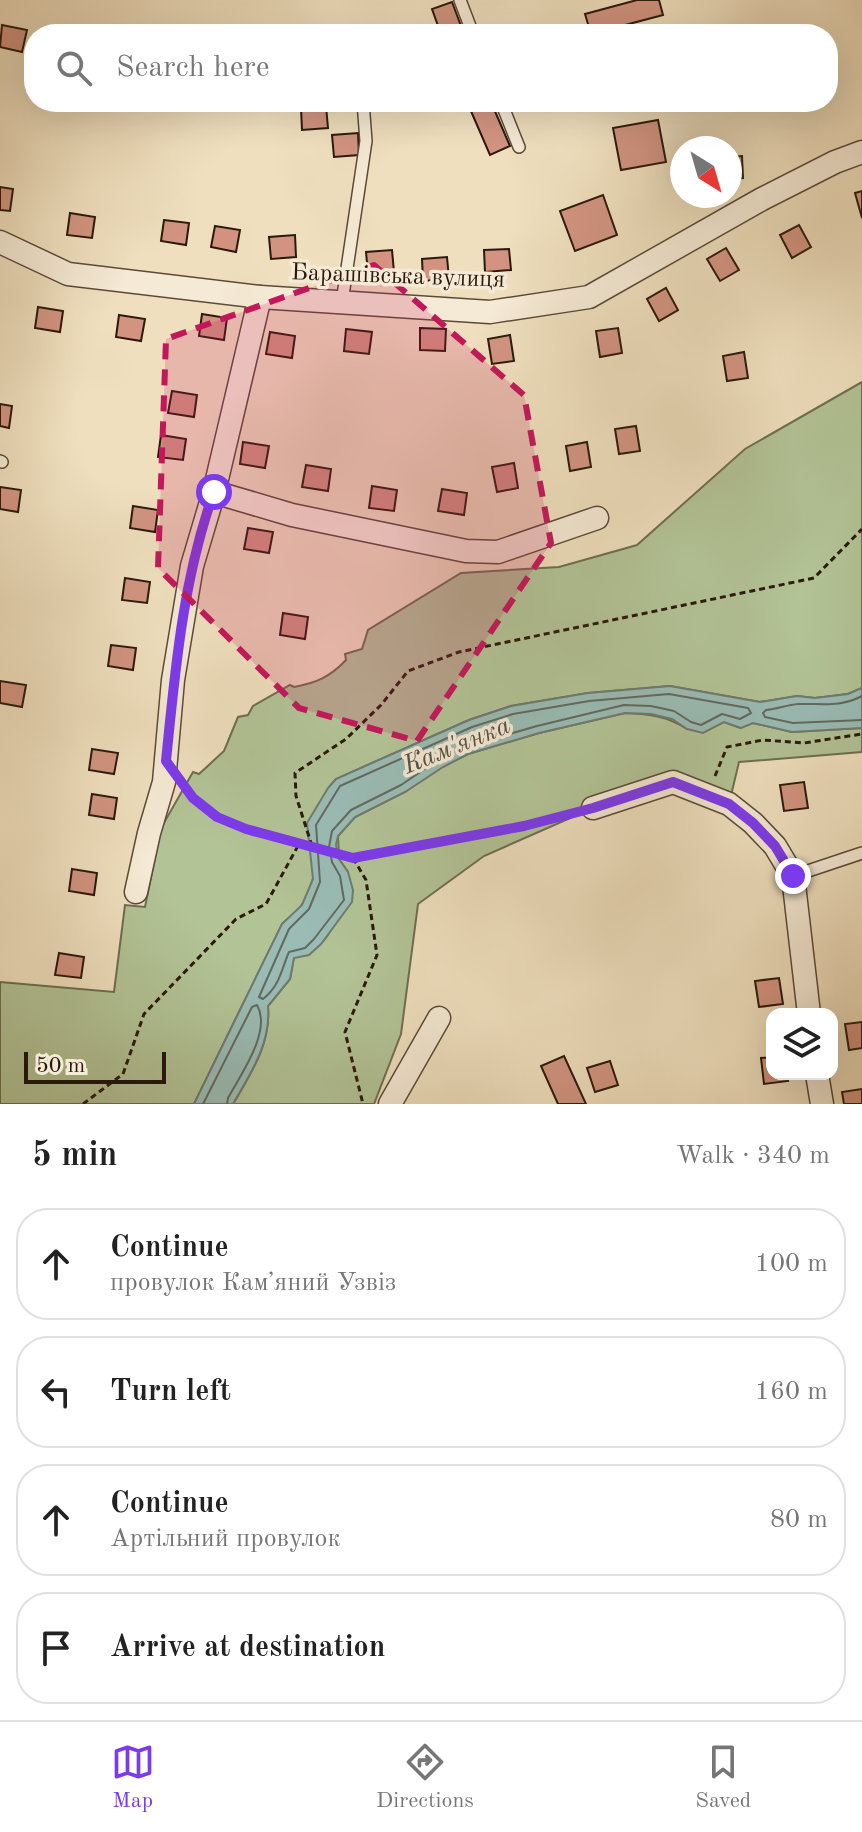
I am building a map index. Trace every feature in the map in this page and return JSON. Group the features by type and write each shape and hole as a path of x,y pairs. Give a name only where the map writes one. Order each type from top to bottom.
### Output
{"street":[{"name":"Барашівська вулиця","path":"0,242 68,274 260,297 490,312 589,297 762,199 835,162 862,152"},
{"path":"136,892 164,782 173,680 192,566 214,492 260,297"},
{"path":"214,492 292,515 466,551 498,552 597,518"},
{"path":"593,808 673,782 729,804 753,823 775,846 793,876 808,1008"},
{"path":"390,1104 439,1018"},
{"path":"818,1080 822,1104"}],"lane":[{"path":"460,0 469,24"},
{"path":"342,302 366,141 364,112"},
{"path":"505,112 519,147"},
{"path":"793,876 862,853"}],"path":[{"path":"312,846 296,796 295,773 346,739 381,705 408,671 459,652 814,578 862,529"},
{"path":"708,796 727,747 763,740 804,743 862,734"},
{"path":"166,761 193,798 217,817 246,829 353,858 524,826 593,808"},
{"path":"83,1104 123,1074 144,1014 236,919 266,904 300,842"},
{"path":"353,858 366,880 377,955 345,1032 363,1104"}],"highlighted area":[{"path":"374,265 524,395 551,543 417,741 299,708 158,568 166,339"}],"green space":[{"path":"862,382 862,688 848,694 815,698 797,696 760,702 670,686 588,693 511,706 469,720 336,779 320,808 314,875 309,891 299,909 282,924 194,1104 0,1104 0,982 114,992 125,905 145,907 161,828 193,772 199,774 224,751 238,717 248,715 253,706 290,685 302,685 328,675 346,660 345,654 362,649 368,630 461,573 559,567 637,545 745,449"},
{"path":"625,713 658,716 687,729 724,722 740,728 753,723 792,732 862,728 862,752 739,762 729,804 672,783 593,808 484,856 418,904 401,1034 374,1104 233,1104 263,1046 268,1006 290,979 294,957 319,946 333,925 348,872 339,859 338,836 355,817 405,792 468,754"}],"water":[{"name":"Кам'янка","path":"670,686 760,702 797,696 815,698 848,694 862,688 862,728 792,732 753,723 741,728 724,722 703,733 687,729 672,719 625,713 468,754 443,767 405,792 355,817 338,836 336,845 339,859 348,872 353,890 352,902 321,944 309,955 294,958 290,979 268,1006 263,1045 233,1104 194,1104 282,924 302,905 313,879 307,823 336,779 469,720 511,706 588,693"}],"building":[{"path":"637,0 659,0 663,15 629,24 588,24 585,14"},
{"path":"452,2 460,24 437,24 432,9"},
{"path":"2,25 24,29 22,52 0,47"},
{"path":"301,112 327,112 328,128 302,130"},
{"path":"471,112 495,112 510,146 490,155"},
{"path":"658,120 666,162 621,170 613,128"},
{"path":"358,133 359,155 334,157 332,135"},
{"path":"0,187 13,189 10,211 0,210"},
{"path":"862,191 862,218 855,193"},
{"path":"603,195 617,235 575,251 560,211"},
{"path":"70,213 95,217 92,238 67,235"},
{"path":"164,220 189,223 186,245 161,241"},
{"path":"799,225 811,247 792,258 780,235"},
{"path":"215,226 240,230 236,252 211,247"},
{"path":"295,235 296,257 271,259 269,237"},
{"path":"726,248 739,270 720,281 707,259"},
{"path":"509,249 511,270 485,272 484,250"},
{"path":"392,250 394,272 368,274 366,252"},
{"path":"447,257 449,279 423,281 422,259"},
{"path":"666,288 678,310 659,321 647,299"},
{"path":"38,307 63,311 60,332 35,328"},
{"path":"202,314 227,318 224,340 199,336"},
{"path":"119,315 145,319 141,341 116,337"},
{"path":"420,328 446,329 445,351 420,350"},
{"path":"618,328 622,353 600,357 596,331"},
{"path":"346,329 372,332 369,354 344,351"},
{"path":"270,332 295,336 292,358 266,354"},
{"path":"510,335 514,361 492,364 488,339"},
{"path":"744,352 748,378 727,381 723,356"},
{"path":"172,391 197,395 194,417 168,413"},
{"path":"0,404 12,406 9,428 0,426"},
{"path":"636,426 640,451 619,454 615,429"},
{"path":"161,435 186,439 183,460 158,457"},
{"path":"243,442 269,446 265,468 240,464"},
{"path":"587,442 591,467 570,471 566,446"},
{"path":"514,463 518,488 497,492 492,467"},
{"path":"306,465 331,469 328,491 302,487"},
{"path":"372,486 397,490 394,511 369,508"},
{"path":"0,487 21,490 18,512 0,509"},
{"path":"442,489 467,493 464,515 438,511"},
{"path":"133,506 158,510 155,532 130,528"},
{"path":"248,528 273,532 269,553 244,549"},
{"path":"125,578 150,582 147,603 122,600"},
{"path":"283,613 308,617 305,639 280,635"},
{"path":"111,645 136,648 133,670 108,666"},
{"path":"0,681 26,685 22,707 0,703"},
{"path":"92,749 118,753 114,774 89,770"},
{"path":"804,782 808,808 784,811 780,785"},
{"path":"92,794 117,798 114,819 89,815"},
{"path":"72,869 97,873 94,895 69,891"},
{"path":"59,953 84,957 81,978 55,975"},
{"path":"779,978 783,1004 759,1007 755,981"},
{"path":"862,1022 862,1048 849,1050 845,1024"},
{"path":"564,1056 586,1104 558,1104 541,1066"},
{"path":"761,1058 766,1058 766,1080 788,1081 764,1084"},
{"path":"610,1061 618,1085 595,1092 587,1068"},
{"path":"862,1089 862,1104 844,1104 842,1092"}],"route":[{"path":"214,492 192,566 173,680 166,761 193,798 217,817 246,829 353,858 524,826 673,782 729,804 775,846 793,876"}]}
